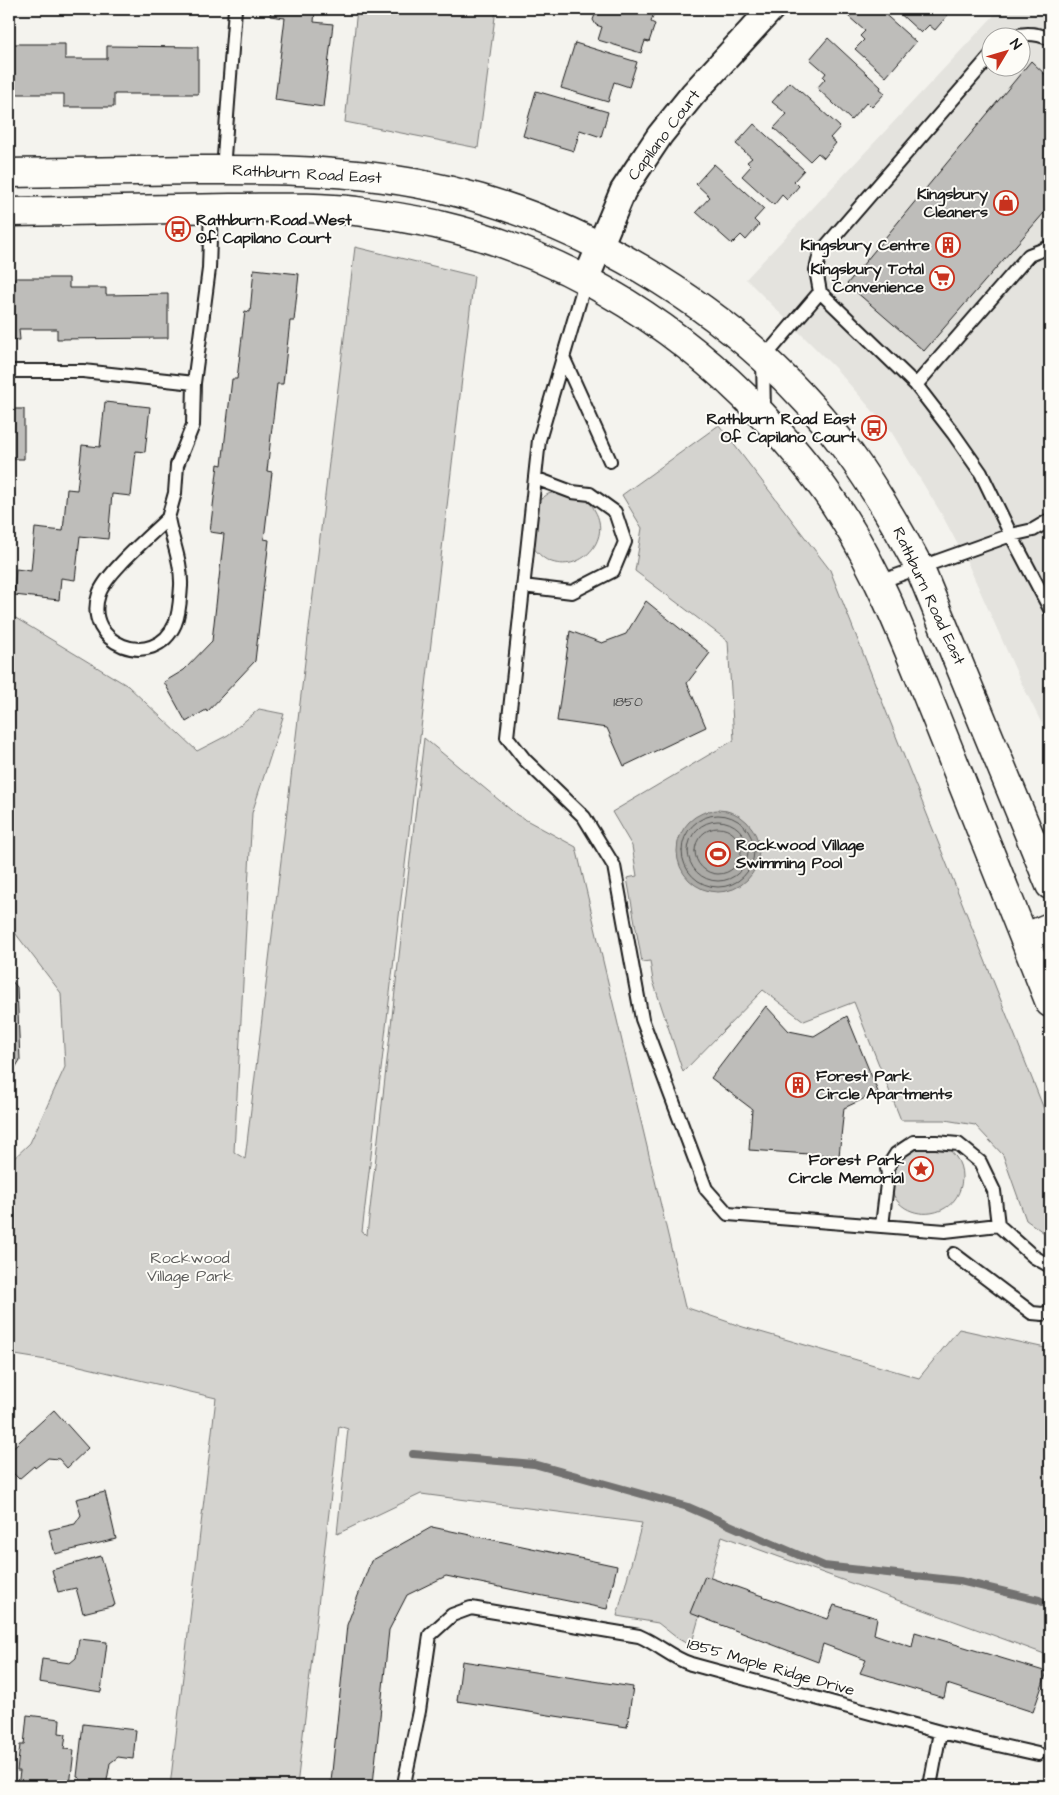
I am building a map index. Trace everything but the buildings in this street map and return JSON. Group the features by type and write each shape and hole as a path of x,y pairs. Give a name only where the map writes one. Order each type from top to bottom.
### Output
{"street":[{"name":"Capilano Court","path":"586,279 623,191 660,135 693,94 771,9"},
{"name":"Rathburn Road East","path":"9,173 223,170 332,172 385,178 485,199 600,245 681,294 763,359 796,392 846,449 894,521 920,569 1050,887 1011,904"},
{"path":"9,212 292,208 352,211 444,226 486,238 586,279 631,306 689,348 726,379 764,416 792,448 840,512 880,582 998,870 1050,1003"},
{"path":"1024,938 1050,927"}],"lane":[{"path":"223,170 235,9"},
{"path":"1032,34 1050,39"},
{"path":"982,66 820,253 816,270 820,292 916,385 981,473 1011,536 1050,609"},
{"path":"168,518 116,570 105,583 98,596 97,618 103,631 113,642 126,648 141,649 161,642 171,630 177,618 181,584 178,559 168,518 175,493 177,465 193,425 194,383 209,269 211,208"},
{"path":"916,385 1029,255 1050,246"},
{"path":"586,279 539,440 507,737 525,760 584,817 614,866 642,1019 706,1189 728,1214 946,1232 998,1225"},
{"path":"764,416 763,359 820,292"},
{"path":"563,357 610,461"},
{"path":"9,371 83,371 194,383"},
{"path":"523,586 572,592 613,571 625,542 615,512 590,494 572,492 535,478"},
{"path":"880,582 1033,530 1050,520"},
{"path":"882,1226 888,1175 887,1168 896,1154 914,1142 958,1144 980,1162 994,1191 998,1225 1034,1257 1050,1266"},
{"path":"954,1254 1032,1314 1043,1314 1050,1311"},
{"name":"1855 Maple Ridge Drive","path":"405,1786 430,1636 452,1615 471,1608 639,1636 662,1648 669,1654 692,1664 940,1732 1038,1754"},
{"path":"930,1786 940,1732"}],"shaded area":[{"name":"Kingsbury Centre","path":"1000,9 1050,9 1050,731 1043,726 1020,680 967,562 941,513 892,433 837,370 746,279 982,28 982,78 1032,78 1032,28 982,28"}],"green space":[{"path":"357,9 496,9 478,148 345,122"},
{"name":"Rockwood Village Park","path":"355,247 474,276 362,1232 367,1235 424,738 517,815 576,847 685,1307 743,1327 919,1378 959,1329 1050,1349 1050,1656 722,1536 691,1646 658,1623 617,1616 642,1523 421,1494 337,1534 348,1429 339,1426 297,1786 170,1786 216,1398 71,1364 9,1354 9,1163 30,1143 65,1067 61,993 9,925 9,614 128,686 197,751 228,735 259,709 284,714 252,813 234,1152 245,1159"},
{"path":"719,425 830,570 1050,1124 1050,1237 1026,1220 1003,1155 975,1125 945,1120 901,1120 854,1002 804,1021 763,990 683,1072 653,981 650,961 642,962 627,878 637,876 632,846 612,812 734,740 728,641 635,571 642,528 622,495"},
{"path":"559,491 577,494 590,502 599,522 599,533 596,543 582,559 572,563 561,564 549,561 542,557 532,546 538,501 548,494"},
{"path":"9,494 14,494 9,540"},
{"path":"940,1143 953,1153 962,1171 959,1193 950,1204 938,1211 925,1213 912,1211 900,1204 892,1193 890,1165 892,1160 904,1146"}],"water":[{"name":"Rockwood Village Swimming Pool","path":"710,810 726,810 741,817 752,828 759,843 756,867 747,880 726,892 710,892 695,885 684,874 677,859 677,843 684,828 695,817"}],"waterway":[{"path":"413,1454 534,1464 688,1507 824,1566 960,1581 1039,1600 1050,1606"}],"place":[{"name":"Kingsbury Cleaners","path":"1006,203"},
{"name":"Rathburn Road West Of Capilano Court","path":"178,229"},
{"name":"Kingsbury Centre","path":"948,245"},
{"name":"Kingsbury Total Convenience","path":"942,278"},
{"name":"Rathburn Road East Of Capilano Court","path":"874,428"},
{"name":"Rockwood Village Swimming Pool","path":"718,854"},
{"name":"Forest Park Circle Apartments","path":"798,1085"},
{"name":"Forest Park Circle Memorial","path":"921,1169"}]}
